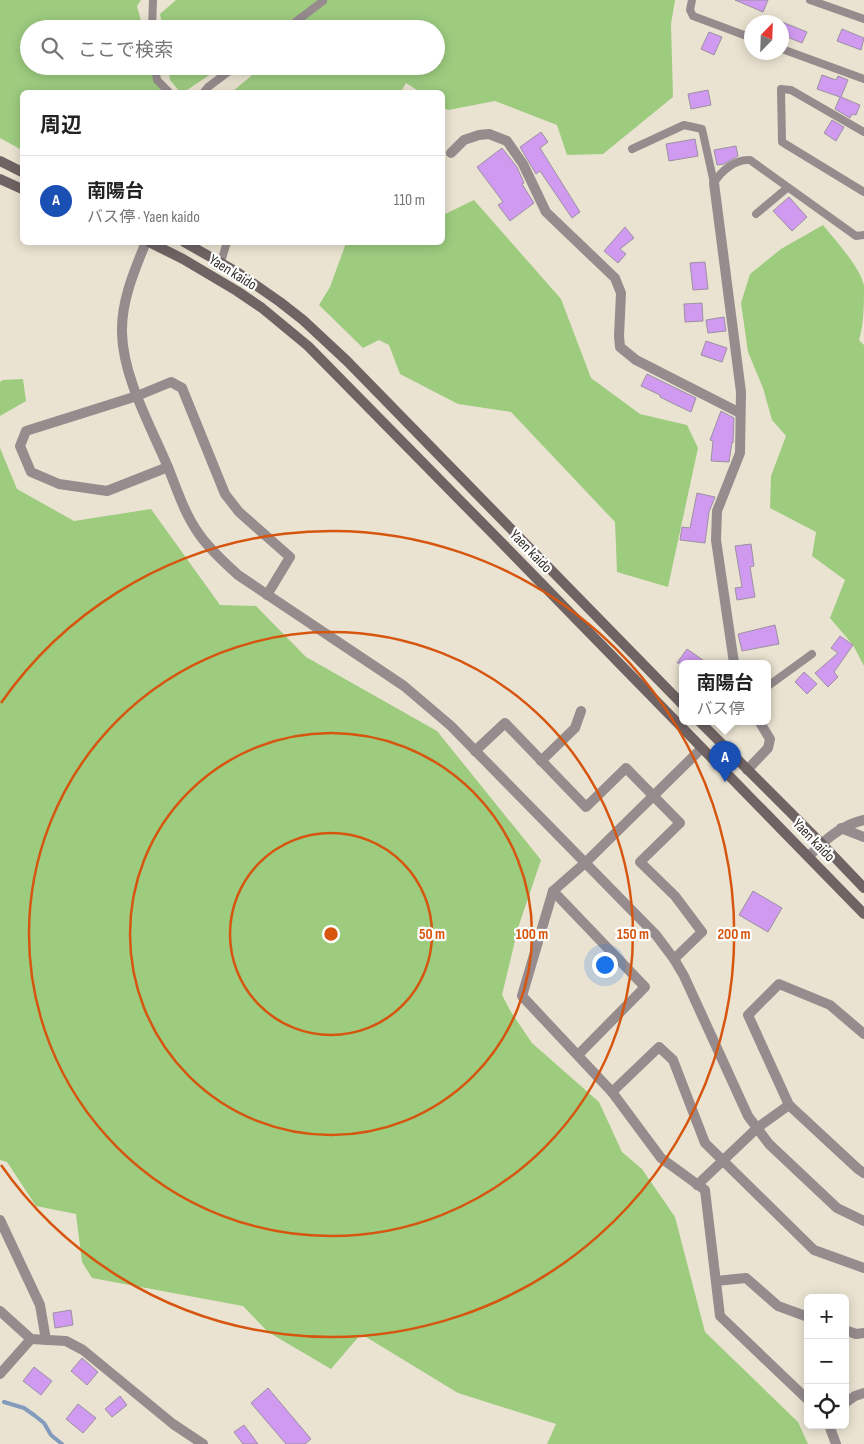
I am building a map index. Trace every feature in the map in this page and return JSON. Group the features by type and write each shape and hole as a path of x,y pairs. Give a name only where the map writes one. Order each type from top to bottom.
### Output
{"main road":[{"path":"0,161 20,171"},
{"path":"0,179 20,188"},
{"name":"Yaen kaido","path":"154,245 237,291 262,308 308,346 679,725"},
{"name":"Yaen kaido","path":"190,245 254,283 303,320 347,361 679,701"},
{"name":"Yaen kaido","path":"679,725 864,914"},
{"name":"Yaen kaido","path":"702,725 864,888"}],"street":[{"path":"451,153 464,140 479,135 489,134 507,141 523,164 546,212 615,278 621,292 620,347 636,360 740,413"},
{"path":"714,183 741,392 740,453 717,511 716,540 734,660"},
{"path":"147,245 128,291 124,308 122,333 125,358 138,396 185,512 198,534 216,555 238,575 404,686 451,726 656,935 684,976 748,1116 769,1144 837,1208 864,1221"},
{"path":"168,467 107,491 60,484 31,472 20,446 26,431 138,396 171,382 182,388 225,494 239,512 290,557 266,595"},
{"path":"541,761 575,728 581,711"},
{"path":"475,751 504,724 586,807 626,768 680,823 640,862 675,896 702,932 674,959"},
{"path":"747,770 768,748 770,739 761,725"},
{"path":"702,748 553,891 522,996 612,1092 661,1158 705,1190 720,1316 804,1396"},
{"path":"809,856 821,843 841,828 864,820"},
{"path":"841,828 864,837"},
{"path":"553,891 645,987 578,1055"},
{"path":"864,1034 830,1005 779,984 748,1015 789,1105 864,1173"},
{"path":"612,1092 659,1047 673,1060 705,1143 814,1250 864,1268"},
{"path":"697,1184 757,1128 789,1105"},
{"path":"0,1220 40,1305 46,1340"},
{"path":"716,1281 746,1278 778,1306 804,1316"},
{"path":"0,1311 31,1339 66,1342 83,1350 173,1424 203,1444"},
{"path":"849,1331 856,1334 864,1333"},
{"path":"0,1374 31,1339"},
{"path":"849,1401 864,1393"},
{"path":"830,1429 836,1444"}],"lane":[{"path":"152,20 153,0"},
{"path":"692,0 690,10 693,16 744,35"},
{"path":"810,0 864,19"},
{"path":"298,20 323,1"},
{"path":"789,52 864,80"},
{"path":"156,75 157,80 167,90"},
{"path":"206,90 224,75"},
{"path":"864,132 791,90 781,89 782,142 864,192"},
{"path":"632,149 684,125 702,129 714,183"},
{"path":"714,183 721,172 743,160 750,160 856,236 864,235"},
{"path":"756,214 787,188"},
{"path":"221,262 226,245"},
{"path":"771,684 812,654"}],"green space":[{"path":"0,0 141,0 137,6 141,20 20,20 20,75 157,75 161,90 20,90 20,149 0,138"},
{"path":"176,0 675,0 671,24 673,97 603,154 567,155 557,125 495,101 448,110 445,108 445,90 417,90 406,83 402,90 234,90 252,75 445,75 445,20 298,20 297,16 291,20 161,20 160,14"},
{"path":"169,75 210,75 187,90 178,90 170,80"},
{"path":"474,200 561,299 591,378 640,414 687,425 698,448 668,587 617,572 615,522 511,412 458,404 400,374 389,345 379,340 363,348 319,305 330,287 345,245 445,245 445,214"},
{"path":"823,225 853,263 864,286 863,320 859,340 864,345 864,666 853,645 830,618 845,580 812,556 816,532 770,508 771,476 786,436 772,420 763,388 748,352 741,303 750,274 781,249"},
{"path":"23,379 26,401 0,416 0,382 3,380"},
{"path":"0,448 17,489 74,521 151,509 220,605 256,606 306,657 437,731 541,860 518,928 502,995 532,1043 599,1102 622,1152 642,1169 675,1217 705,1332 798,1422 808,1444 547,1444 556,1424 458,1393 361,1334 331,1369 268,1332 243,1306 92,1278 82,1262 76,1214 36,1206 7,1162 0,1160"}],"building":[{"path":"735,0 768,0 763,12"},
{"path":"789,25 807,32 802,43 789,38"},
{"path":"842,29 864,38 861,50 837,41"},
{"path":"709,32 722,37 714,55 701,49"},
{"path":"822,75 836,80 838,76 848,80 841,97 860,105 856,115 852,114 850,118 835,109 840,97 817,89"},
{"path":"708,90 711,105 691,109 688,94"},
{"path":"832,120 844,127 836,141 824,133"},
{"path":"541,132 548,142 540,148 580,212 572,218 540,171 536,174 520,147"},
{"path":"695,139 698,156 669,161 666,144"},
{"path":"736,146 738,156 724,164 717,165 714,150"},
{"path":"502,148 517,167 524,183 522,184 534,203 510,221 498,205 503,202 477,167"},
{"path":"789,197 807,217 792,231 773,211"},
{"path":"625,227 634,238 620,249 626,254 618,263 604,251"},
{"path":"705,262 708,289 693,290 690,263"},
{"path":"702,303 703,321 685,322 684,304"},
{"path":"724,317 726,331 708,333 706,320"},
{"path":"706,341 727,348 722,362 701,355"},
{"path":"647,374 696,398 691,412 641,386"},
{"path":"721,411 734,418 733,443 729,462 711,461 713,441 710,440"},
{"path":"697,493 715,497 709,512 705,543 680,540 682,527 690,528"},
{"path":"751,544 754,566 750,567 755,597 737,600 735,588 742,587 735,546"},
{"path":"775,625 779,644 742,651 738,634"},
{"path":"840,636 853,645 834,672 838,677 828,687 815,673 838,653 831,648"},
{"path":"687,649 703,660 679,660"},
{"path":"804,672 817,684 807,694 795,682"},
{"path":"753,891 782,908 768,932 739,915"},
{"path":"71,1310 73,1325 55,1328 53,1313"},
{"path":"82,1358 98,1372 87,1385 71,1371"},
{"path":"34,1367 52,1381 41,1395 23,1381"},
{"path":"268,1388 311,1439 305,1444 286,1444 251,1403"},
{"path":"120,1396 127,1405 112,1417 105,1409"},
{"path":"78,1404 96,1418 83,1433 66,1419"},
{"path":"244,1425 258,1444 243,1444 234,1432"}],"waterway":[{"path":"4,1402 24,1408 34,1415 44,1423 51,1435 62,1444"}],"place":[{"name":"南陽台","path":"725,782"}]}
